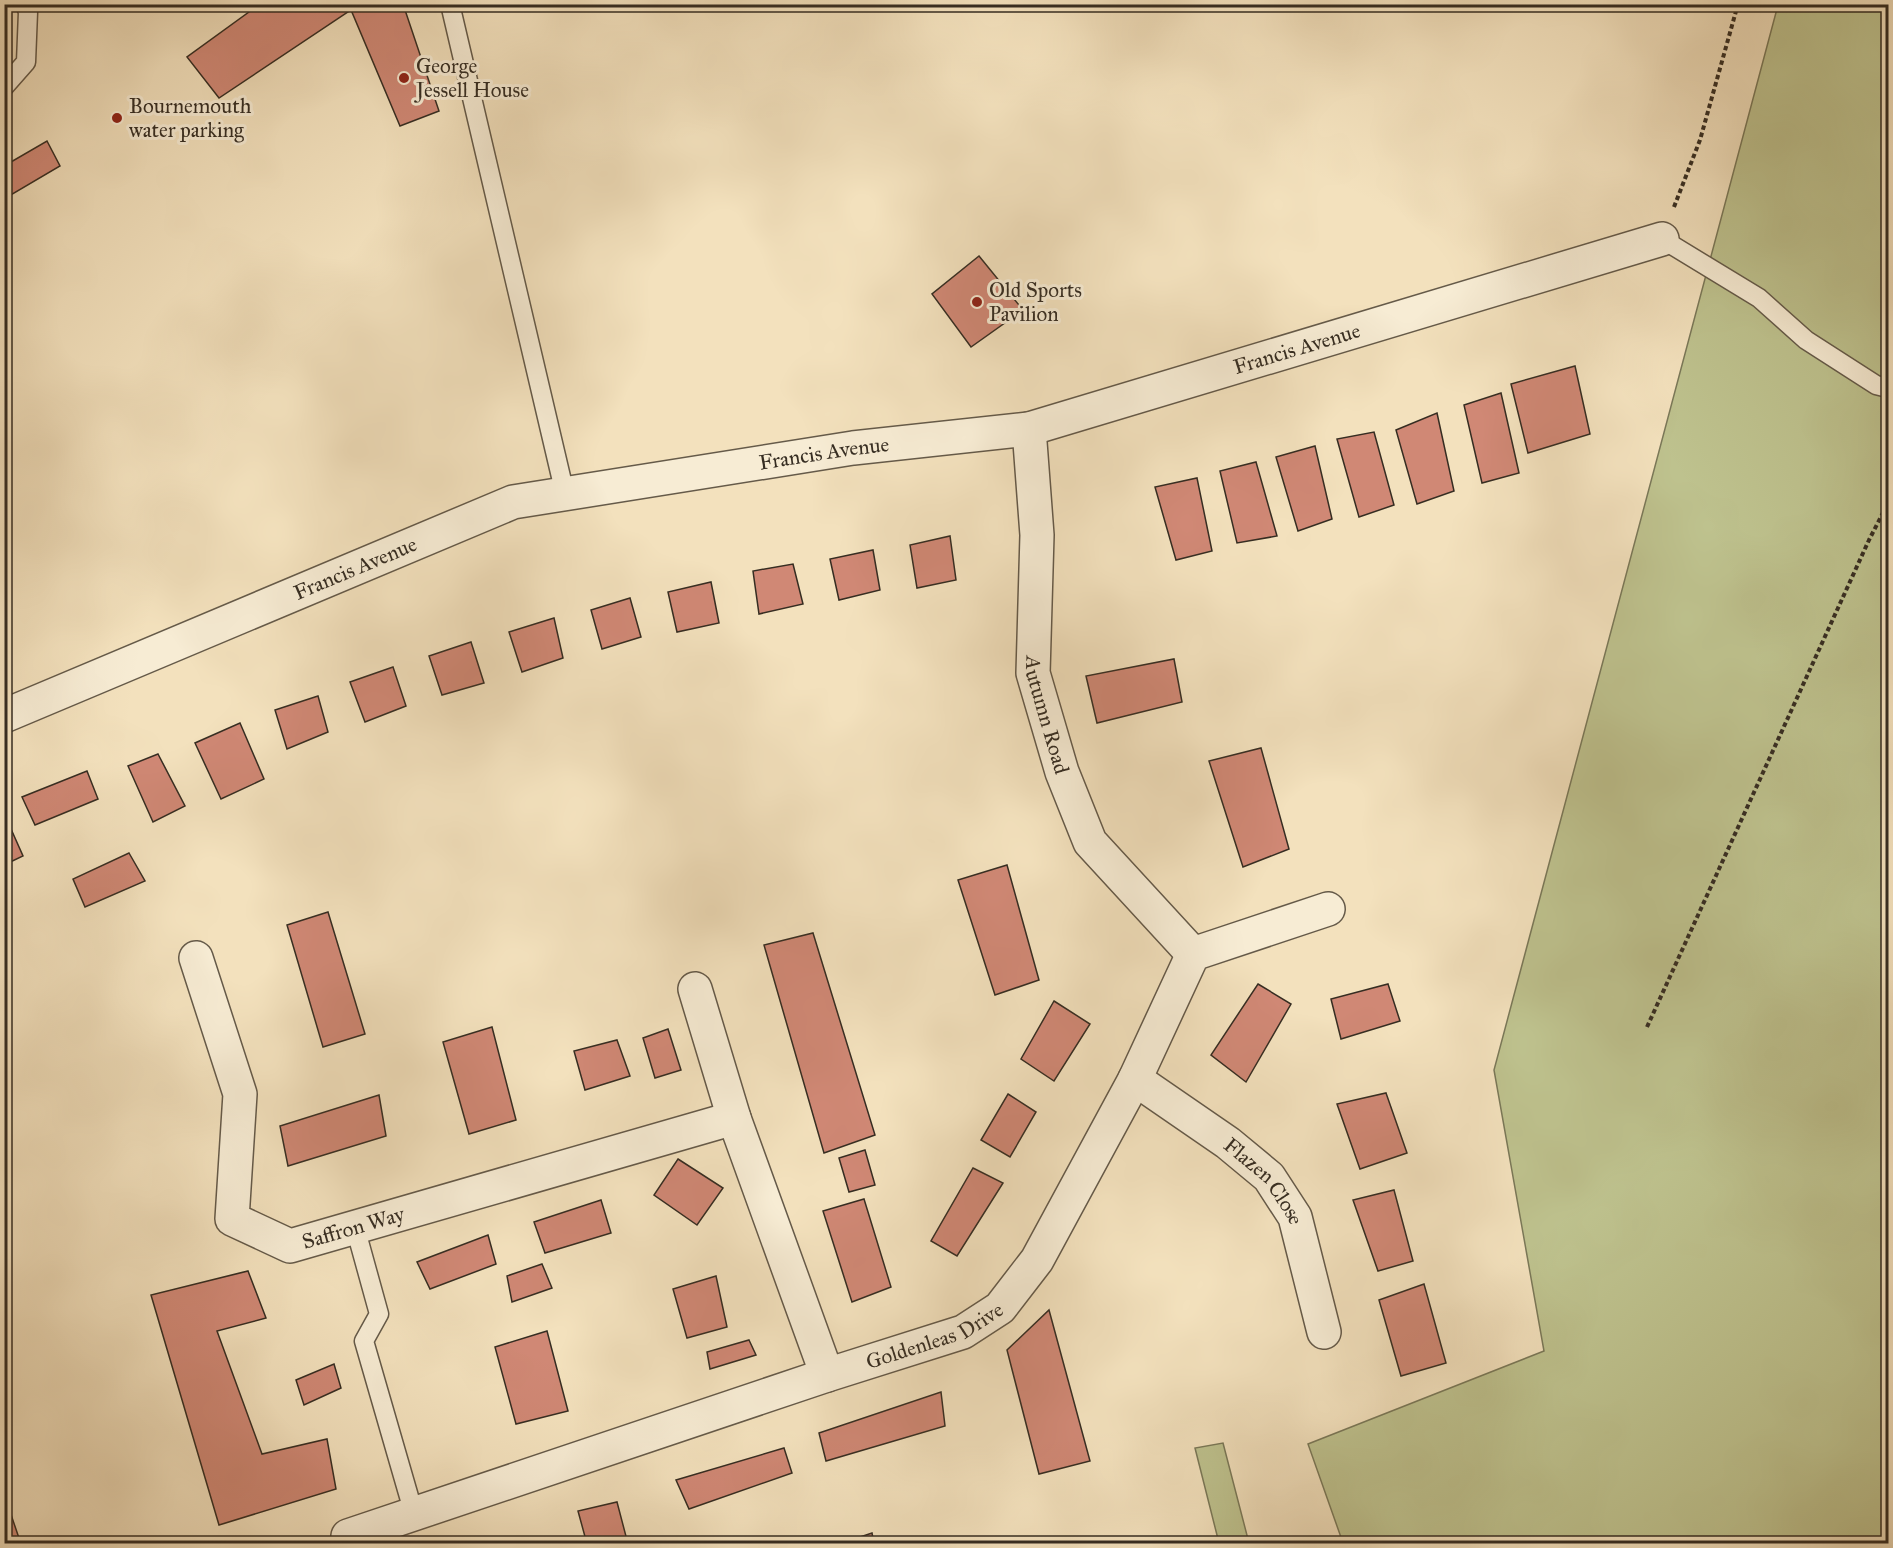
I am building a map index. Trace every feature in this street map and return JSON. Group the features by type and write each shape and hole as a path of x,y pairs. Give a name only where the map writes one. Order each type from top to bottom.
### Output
{"street":[{"name":"Francis Avenue","path":"4,716 513,502 853,448 1029,429 1662,239"},
{"name":"Autumn Road","path":"1029,429 1037,535 1033,673 1062,772 1089,842 1193,954"},
{"path":"1193,954 1328,909"},
{"name":"Goldenleas Drive","path":"348,1536 827,1375 963,1332 1000,1308 1036,1260 1135,1079 1193,954"},
{"name":"Saffron Way","path":"196,958 240,1094 232,1219 290,1246 734,1118"},
{"path":"695,989 734,1118 827,1375"},
{"name":"Flazen Close","path":"1135,1079 1228,1143 1269,1177 1295,1217 1324,1332"}],"lane":[{"path":"4,87 26,62 28,12 25,4"},
{"path":"450,4 565,494"},
{"path":"1662,239 1759,298 1806,340 1876,385 1888,388"},
{"path":"355,1227 379,1314 364,1341 414,1514"}],"path":[{"path":"1662,239 1700,140 1738,4"},
{"path":"1647,1027 1869,540 1888,503"}],"green space":[{"path":"1778,5 1888,5 1888,1543 1343,1543 1308,1444 1544,1351 1494,1070"},
{"path":"1223,1443 1249,1543 1219,1543 1195,1448"}],"building":[{"name":"George Jessell House","path":"260,4 403,4 439,111 400,126 351,10 219,98 187,57"},
{"path":"47,141 60,166 4,199 4,166"},
{"name":"Old Sports Pavilion","path":"979,256 1023,310 971,347 932,294"},
{"path":"1575,366 1590,434 1528,453 1511,384"},
{"path":"1501,393 1519,473 1482,483 1464,405"},
{"path":"1437,413 1454,491 1417,504 1396,430"},
{"path":"1374,432 1394,505 1359,517 1337,439"},
{"path":"1315,446 1332,519 1298,531 1276,457"},
{"path":"1256,462 1277,536 1237,543 1220,471"},
{"path":"1197,478 1212,551 1176,560 1155,487"},
{"path":"950,536 956,580 917,588 910,545"},
{"path":"873,550 880,590 839,600 830,559"},
{"path":"793,564 803,604 759,614 753,571"},
{"path":"711,582 719,623 677,632 668,592"},
{"path":"630,598 641,637 602,649 591,610"},
{"path":"554,618 563,658 522,672 509,632"},
{"path":"471,642 484,683 442,695 429,656"},
{"path":"1174,659 1182,702 1097,723 1086,676"},
{"path":"393,667 406,706 365,722 350,682"},
{"path":"318,696 328,732 287,749 275,710"},
{"path":"240,723 264,779 221,799 195,743"},
{"path":"1261,748 1289,849 1243,867 1209,761"},
{"path":"158,754 185,806 153,822 128,766"},
{"path":"87,771 98,799 35,825 22,797"},
{"path":"7,820 23,856 4,865 4,821"},
{"path":"129,853 145,881 85,907 73,879"},
{"path":"1007,865 1039,980 995,995 958,880"},
{"path":"328,912 365,1034 323,1047 287,925"},
{"path":"813,933 875,1135 824,1153 764,945"},
{"path":"1258,984 1291,1004 1246,1082 1211,1055"},
{"path":"1388,984 1400,1021 1341,1039 1331,999"},
{"path":"1054,1001 1090,1024 1054,1081 1021,1059"},
{"path":"492,1027 516,1120 469,1134 443,1042"},
{"path":"668,1029 681,1070 655,1078 643,1038"},
{"path":"617,1040 630,1076 585,1090 574,1051"},
{"path":"1386,1093 1407,1153 1360,1169 1337,1104"},
{"path":"1008,1094 1036,1112 1010,1157 981,1140"},
{"path":"379,1095 386,1136 288,1166 280,1126"},
{"path":"865,1150 875,1185 849,1192 839,1158"},
{"path":"678,1159 723,1188 697,1225 654,1195"},
{"path":"973,1168 1003,1183 957,1256 931,1241"},
{"path":"1394,1190 1413,1261 1378,1271 1353,1200"},
{"path":"864,1199 891,1287 852,1302 823,1211"},
{"path":"601,1200 611,1233 545,1253 534,1222"},
{"path":"488,1235 496,1264 430,1289 417,1262"},
{"path":"542,1264 552,1288 512,1302 507,1276"},
{"path":"248,1271 266,1318 217,1331 262,1454 327,1439 336,1489 219,1525 151,1295"},
{"path":"716,1276 727,1327 687,1338 673,1289"},
{"path":"1424,1284 1446,1363 1401,1376 1379,1300"},
{"path":"1049,1310 1090,1461 1039,1474 1007,1350"},
{"path":"547,1331 568,1411 516,1424 495,1347"},
{"path":"749,1340 756,1355 710,1369 707,1352"},
{"path":"334,1364 341,1388 304,1405 296,1380"},
{"path":"941,1392 945,1426 826,1461 819,1433"},
{"path":"784,1448 792,1473 689,1509 676,1480"},
{"path":"4,1494 21,1544 4,1544"},
{"path":"617,1502 628,1544 587,1544 578,1511"},
{"path":"872,1533 874,1544 848,1544 848,1541"}],"place":[{"name":"George Jessell House","path":"404,78"},
{"name":"Bournemouth water parking","path":"117,118"},
{"name":"Old Sports Pavilion","path":"977,302"}]}
